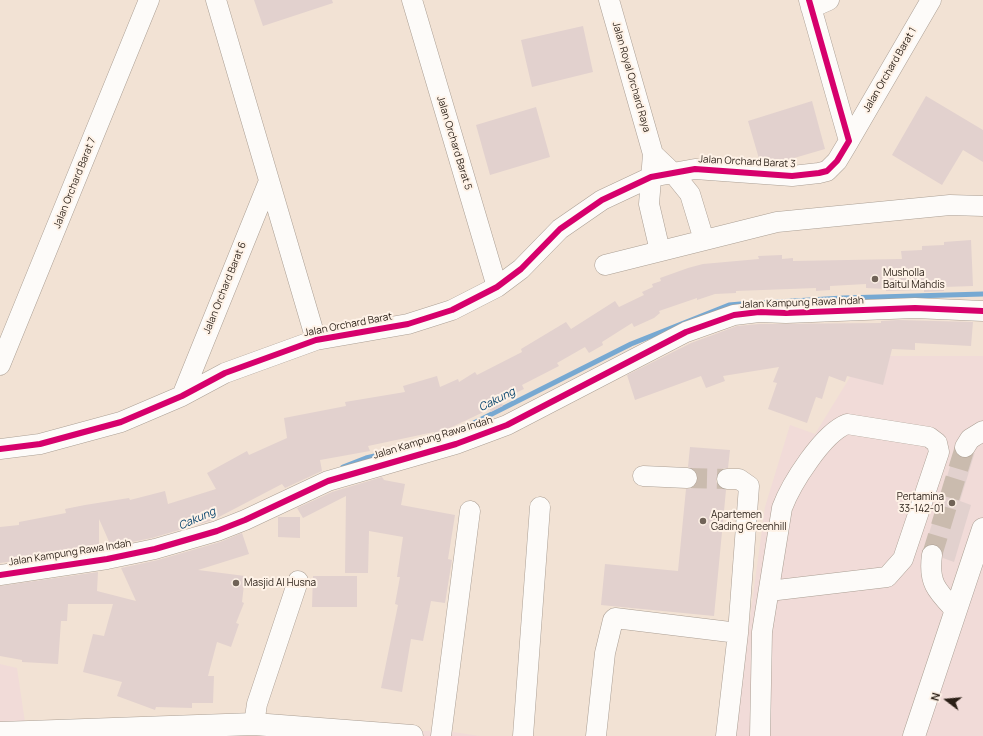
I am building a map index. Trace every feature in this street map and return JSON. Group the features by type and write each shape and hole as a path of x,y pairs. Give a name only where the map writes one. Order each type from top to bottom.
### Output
{"main road":[{"path":"914,736 983,529"},
{"path":"0,733 185,731 254,724 331,733 412,736"}],"street":[{"name":"Jalan Orchard Barat 7","path":"0,365 150,0"},
{"path":"216,0 316,340"},
{"name":"Jalan Orchard Barat 5","path":"412,0 497,287"},
{"name":"Jalan Royal Orchard Raya","path":"609,0 653,154 649,204 660,251"},
{"path":"829,0 810,4 849,141"},
{"name":"Jalan Orchard Barat 1","path":"849,141 931,0"},
{"name":"Jalan Orchard Barat 3","path":"651,177 696,169 792,176 819,173 827,171 837,161 849,141"},
{"path":"653,154 673,173 690,194 704,240"},
{"name":"Jalan Orchard Barat","path":"0,449 40,444 121,422 182,396 225,373 316,340 408,324 452,310 497,287 521,269 560,229 602,200 651,177"},
{"name":"Jalan Orchard Barat 6","path":"182,396 269,181"},
{"path":"605,265 777,222 950,205 983,206"},
{"name":"Jalan Kampung Rawa Indah","path":"0,575 107,559 155,549 217,531 245,520 328,481 456,444 507,425 686,332 734,314 915,308 983,311"},
{"path":"760,736 762,632 782,508 788,492 816,451 838,427 846,424 929,437 937,443 939,452 927,488 903,559 894,571 887,577 769,591"},
{"path":"965,448 970,439 983,431"},
{"path":"643,476 687,478"},
{"path":"726,736 738,633 749,486 739,479 727,479"},
{"path":"523,736 540,507"},
{"path":"441,736 470,511"},
{"path":"932,555 930,567 936,590 956,610"},
{"path":"254,724 257,704 298,581"},
{"path":"596,736 605,653 613,620 615,618 738,633"}],"shaded area":[{"path":"863,356 983,356 983,736 734,736 765,507 790,425 815,434"},
{"path":"0,664 17,668 27,736 0,736"},
{"path":"440,730 480,736 345,736"}],"building":[{"path":"254,0 332,0 333,3 263,26"},
{"path":"583,26 593,72 532,87 521,40"},
{"path":"926,96 983,130 983,162 963,150 942,185 892,155"},
{"path":"812,101 825,149 777,163 760,162 748,121"},
{"path":"536,107 550,157 490,175 476,125"},
{"path":"971,240 973,286 944,287 944,291 924,292 924,290 886,291 886,289 866,288 866,284 830,286 830,290 816,291 816,288 736,291 736,293 715,294 697,300 697,298 659,311 660,313 654,318 634,327 632,323 602,342 603,345 589,353 585,347 557,363 559,366 522,385 524,389 501,400 503,406 491,412 490,409 435,435 434,432 368,446 370,451 320,460 322,471 285,488 282,484 213,520 152,538 111,546 99,519 99,549 0,563 0,527 19,525 19,522 66,513 65,509 85,505 129,498 130,500 165,491 168,504 216,489 207,473 247,451 249,455 287,438 284,418 346,406 345,402 405,392 403,386 437,376 440,387 458,379 459,382 475,372 477,375 522,352 521,349 566,322 571,329 615,301 619,307 644,295 642,292 653,287 652,284 661,281 660,278 688,268 703,264 759,259 758,256 782,255 782,259 793,258 793,261 902,259 901,251 922,250 922,246 944,245 944,242"},
{"path":"881,321 973,322 971,346 915,343 915,350 892,349 883,385 847,376 845,382 829,376 822,399 816,397 807,423 768,409 777,383 773,382 779,367 723,376 725,381 706,388 701,376 635,400 627,375 691,343 737,326 759,324 881,323"},
{"name":"Apartemen Gading Greenhill","path":"690,447 730,450 728,468 721,469 716,479 717,485 726,490 714,616 601,605 605,564 678,571 686,489 693,488 698,479 697,472 688,467"},
{"name":"Pertamina 33-142-01","path":"955,451 959,456 965,458 971,457 975,452 960,501 971,505 954,562 943,558 943,551 938,545 933,544 925,546"},
{"path":"382,477 384,480 405,484 401,505 455,515 448,559 452,560 445,603 431,601 423,641 411,639 402,692 381,688 398,605 395,604 400,577 397,577 403,537 369,531 368,573 345,573 346,496 303,518 297,508 332,492"},
{"path":"278,517 300,517 300,538 278,537"},
{"path":"242,533 249,554 198,570 245,576 242,602 244,603 236,623 239,624 231,647 217,642 208,676 214,676 213,703 192,703 192,708 156,707 155,710 117,696 122,682 83,672 93,634 104,636 113,604 68,604 67,621 61,621 58,664 22,662 22,660 0,656 0,586 98,572 97,591 136,601 121,568 158,560 220,542"},
{"path":"313,576 357,576 357,607 312,607"}],"waterway":[{"name":"Cakung","path":"760,303 843,298 983,294"},
{"name":"Cakung","path":"442,439 631,344 729,305 752,303"},
{"name":"Cakung","path":"343,467 366,458 396,451"}],"tunnel":[{"path":"932,555 965,447"},
{"path":"687,478 727,479"}],"cycle path":[{"path":"0,449 40,444 121,422 182,396 225,373 316,340 408,324 452,310 497,287 521,269 560,229 602,200 651,177 695,169 792,176 827,171 837,161 849,141 809,0"},
{"path":"0,575 107,559 155,549 217,531 245,520 328,481 456,444 507,425 686,332 734,315 759,312 786,313 915,308 983,311"}],"place":[{"name":"Musholla Baitul Mahdis","path":"875,279"},
{"name":"Pertamina 33-142-01","path":"952,503"},
{"name":"Apartemen Gading Greenhill","path":"703,521"},
{"name":"Masjid Al Husna","path":"236,583"}]}
